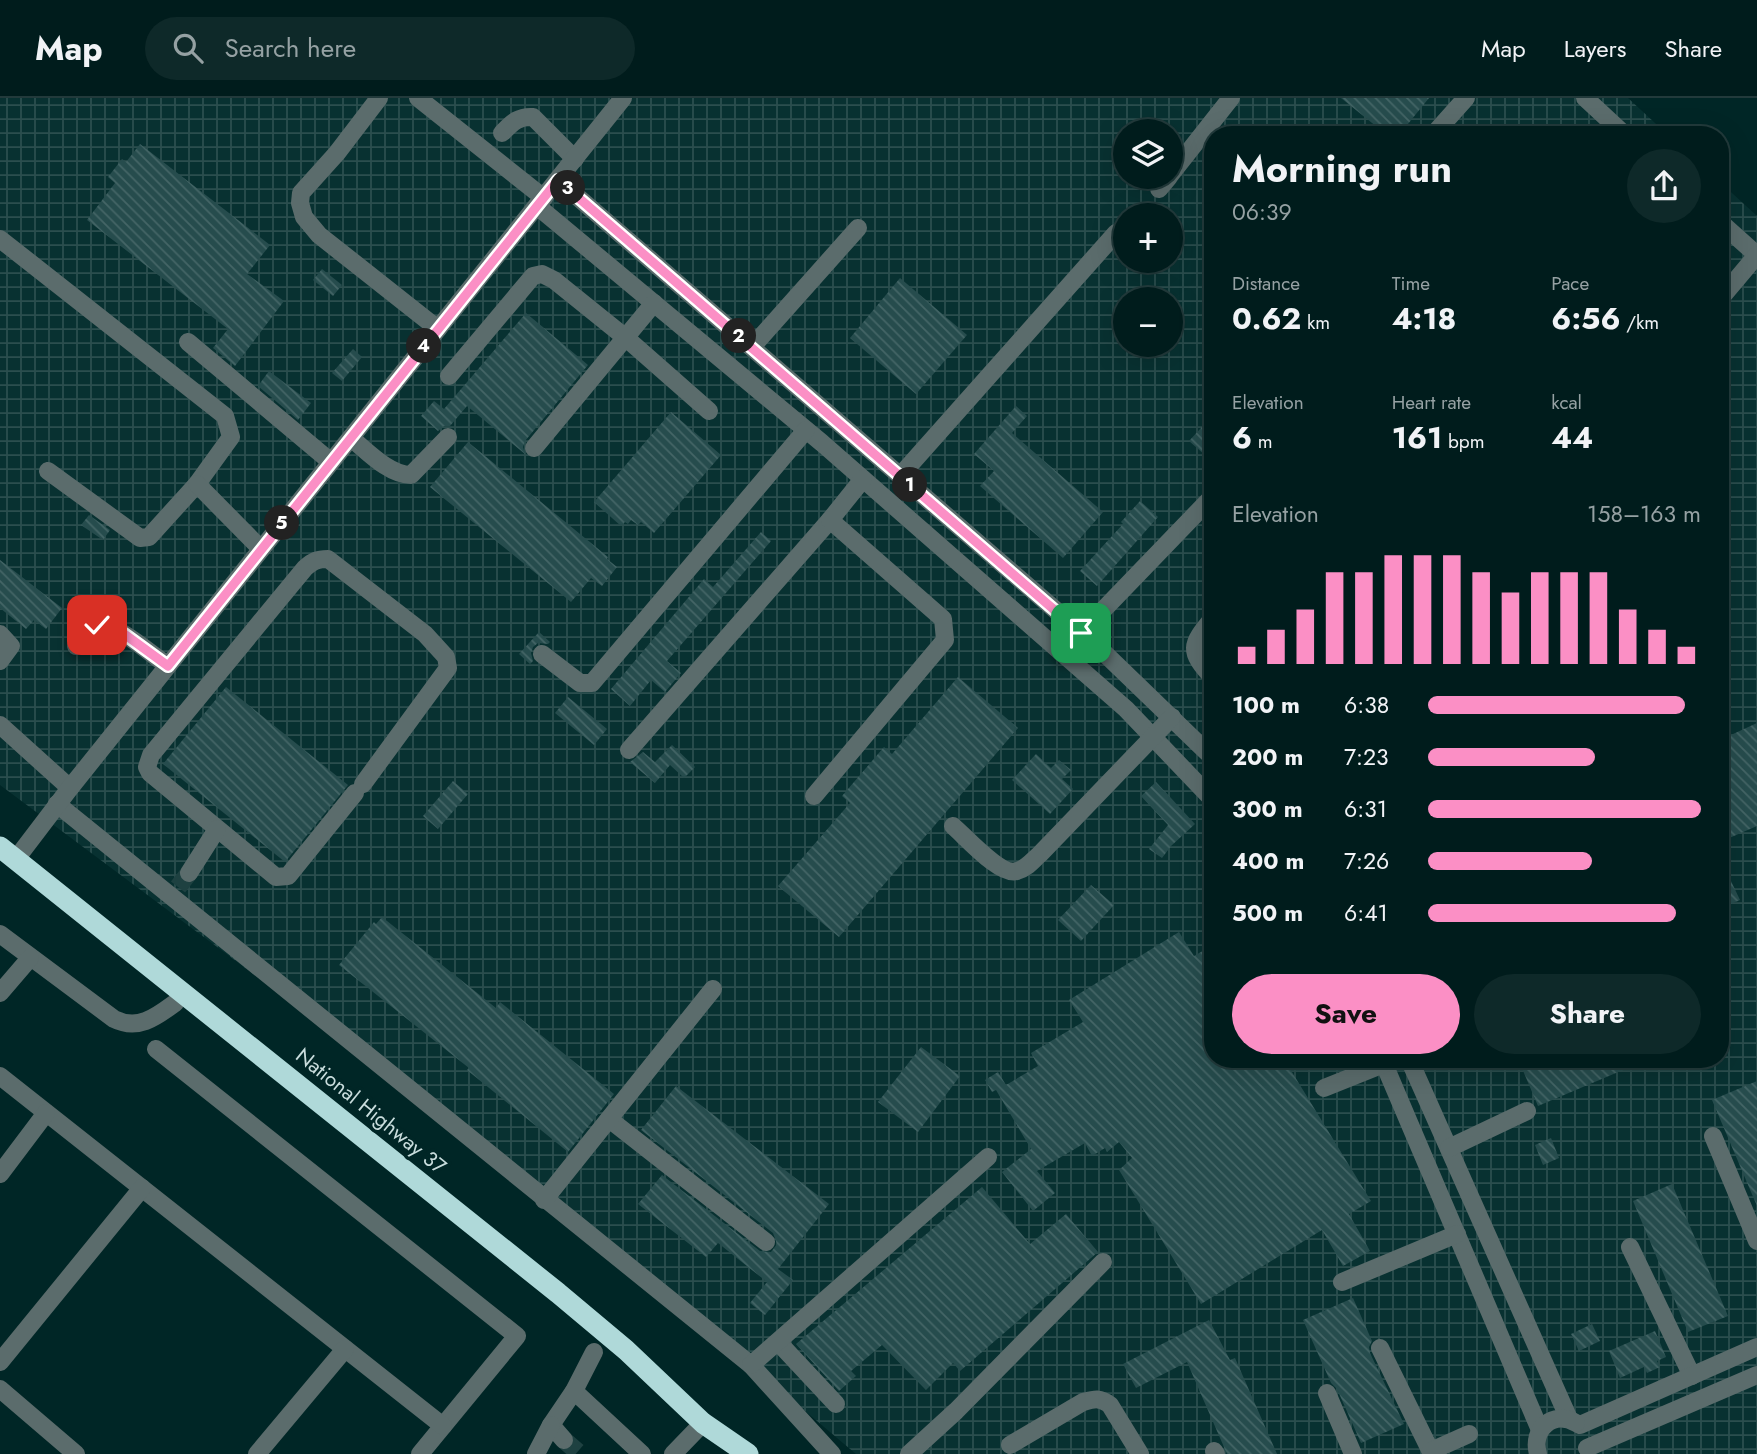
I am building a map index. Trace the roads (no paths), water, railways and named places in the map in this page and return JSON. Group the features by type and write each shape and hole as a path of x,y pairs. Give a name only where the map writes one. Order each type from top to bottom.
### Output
{"highway":[{"name":"National Highway 37","path":"8,853 558,1293 626,1350 703,1423 748,1454"},
{"name":"National Highway 37","path":"703,1423 717,1454"}],"street":[{"path":"379,98 337,153 301,193 303,217 318,235 438,329"},
{"path":"418,98 541,202 654,303 863,479 1126,709 1204,791"},
{"path":"8,853 57,804 623,98"},
{"path":"1209,126 1231,98"},
{"path":"1441,126 1466,98"},
{"path":"1585,98 1615,126"},
{"path":"502,133 515,120 524,116 533,117 575,159"},
{"path":"1183,159 1204,132"},
{"path":"558,180 1081,633 1204,749"},
{"path":"752,347 858,228"},
{"path":"1729,230 1757,255 1729,288"},
{"path":"900,476 1113,236"},
{"path":"0,239 225,416 231,438 197,484 149,537 140,538 48,471"},
{"path":"449,376 533,276 537,275 554,279 709,411"},
{"path":"534,448 654,303"},
{"path":"188,342 331,462"},
{"path":"542,654 580,684 592,683 806,430"},
{"path":"351,438 391,469 411,475 448,437"},
{"path":"629,750 863,479"},
{"path":"197,484 261,549"},
{"path":"1081,633 1204,505"},
{"path":"814,796 946,640 943,619 830,520"},
{"path":"319,559 328,559 425,634 446,657 448,668 359,788 285,877 276,877 217,829 150,773 148,760 305,568 319,559"},
{"path":"76,646 91,628 110,625 168,666"},
{"path":"1204,629 1196,638 1193,652 1204,668"},
{"path":"0,634 11,646 0,661"},
{"path":"953,826 998,866 1015,873 1040,854 1172,717"},
{"path":"0,725 70,788"},
{"path":"57,804 179,886 544,1200 751,1365 832,1454"},
{"path":"179,886 217,829"},
{"path":"0,934 124,1024 154,1019 175,1003"},
{"path":"0,993 30,958"},
{"path":"544,1200 713,989"},
{"path":"156,1049 517,1336 420,1454"},
{"path":"1324,1088 1368,1068"},
{"path":"1386,1068 1540,1430"},
{"path":"1413,1068 1574,1422 1587,1440 1586,1451 1757,1375"},
{"path":"0,1076 443,1426"},
{"path":"1449,1148 1527,1111"},
{"path":"0,1174 46,1113"},
{"path":"609,1119 766,1242"},
{"path":"1713,1136 1757,1241"},
{"path":"751,1365 988,1157"},
{"path":"0,1362 142,1188"},
{"path":"1342,1282 1457,1234"},
{"path":"1630,1247 1692,1376"},
{"path":"909,1454 956,1411 1103,1262"},
{"path":"778,1342 836,1404"},
{"path":"1536,1453 1536,1437 1552,1420 1574,1422 1692,1376 1757,1347"},
{"path":"1380,1348 1431,1452 1469,1434"},
{"path":"257,1454 345,1349"},
{"path":"536,1454 594,1352"},
{"path":"0,1389 76,1454"},
{"path":"574,1391 642,1454"},
{"path":"1327,1393 1353,1454"},
{"path":"1010,1445 1083,1402 1096,1398 1110,1405 1140,1454"},
{"path":"673,1454 703,1423"},
{"path":"551,1425 564,1440"}],"tunnel":[{"path":"178,887 189,873"},
{"path":"564,1440 580,1454"}]}
